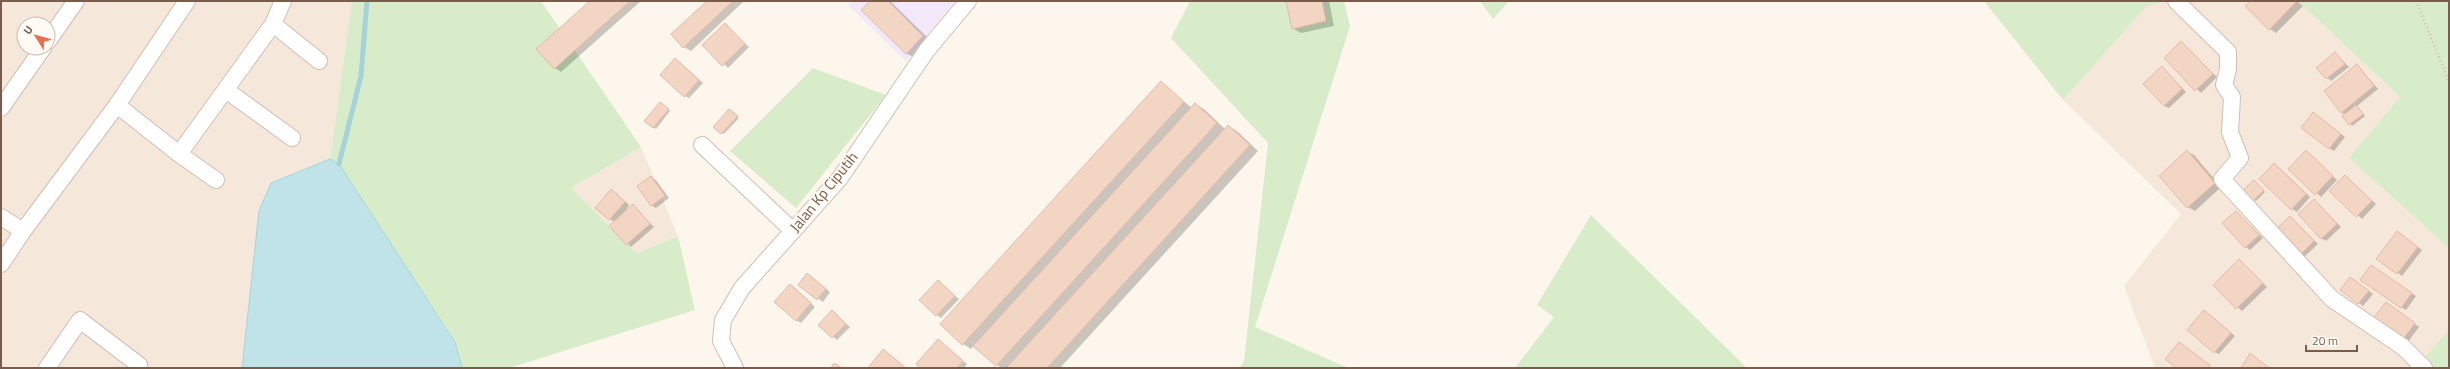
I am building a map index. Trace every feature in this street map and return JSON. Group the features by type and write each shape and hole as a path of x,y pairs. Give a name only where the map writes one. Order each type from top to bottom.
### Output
{"street":[{"path":"56,30 76,1"},
{"path":"1,264 23,231 117,105 187,1"},
{"path":"179,154 273,24 283,1"},
{"name":"Jalan Kp Ciputih","path":"735,368 721,340 723,320 742,288 840,178 927,50 968,1"},
{"path":"2176,1 2228,52 2228,69 2224,84 2232,97 2230,132 2240,158 2222,179 2332,299 2403,347 2424,368"},
{"path":"273,24 319,61"},
{"path":"1,108 37,56"},
{"path":"226,90 292,138"},
{"path":"117,105 179,154 216,180"},
{"path":"702,145 793,231"},
{"path":"1,217 23,231"},
{"path":"47,368 80,320 139,366 138,368"}],"path":[{"path":"2416,1 2449,82"}],"shaded area":[{"path":"1,1 352,1 330,159 271,183 259,211 242,368 1,368"},
{"path":"852,1 955,1 906,61 848,5"},
{"path":"2165,1 2298,1 2400,97 2349,158 2449,248 2449,330 2415,368 2155,368 2124,286 2181,214 2063,100 2146,7"},
{"path":"641,147 678,236 637,253 571,188"}],"green space":[{"path":"352,1 541,1 641,147 571,188 637,253 678,236 695,310 509,368 462,368 455,341 339,164 330,159"},
{"path":"1190,1 1344,1 1350,26 1255,327 1348,368 1239,368 1244,361 1268,143 1171,38"},
{"path":"1480,1 1509,1 1493,19"},
{"path":"1984,1 2165,1 2146,7 2063,100"},
{"path":"2298,1 2449,1 2449,248 2349,158 2400,97"},
{"path":"813,68 886,95 796,208 730,151"},
{"path":"1591,215 1747,368 1515,368 1554,317 1537,305"},
{"path":"2449,330 2449,368 2415,368"}],"water":[{"path":"330,159 339,164 455,342 462,368 242,368 259,211 271,183"}],"building":[{"path":"590,1 630,1 554,69 536,49"},
{"path":"707,1 733,1 683,48 671,34"},
{"path":"870,1 888,1 923,36 906,54 861,10"},
{"path":"1286,1 1322,1 1326,21 1292,29"},
{"path":"2250,1 2296,2 2269,30 2245,6"},
{"path":"725,23 745,44 722,66 702,45"},
{"path":"2181,41 2213,74 2195,91 2164,58"},
{"path":"2335,52 2345,64 2326,79 2316,68"},
{"path":"675,58 699,80 684,97 660,75"},
{"path":"2357,64 2374,86 2341,113 2324,91"},
{"path":"2162,66 2182,89 2164,106 2143,84"},
{"path":"1161,81 1184,102 962,345 940,324"},
{"path":"660,102 669,109 653,128 644,121"},
{"path":"1195,103 1217,123 996,366 973,346"},
{"path":"2356,105 2363,114 2349,125 2342,116"},
{"path":"729,109 738,116 721,134 713,127"},
{"path":"2313,112 2341,134 2329,149 2301,128"},
{"path":"1228,125 1250,145 1047,368 1006,368"},
{"path":"2187,150 2215,183 2187,208 2159,176"},
{"path":"2306,150 2333,176 2315,195 2288,169"},
{"path":"2274,163 2306,194 2291,210 2259,179"},
{"path":"2345,175 2372,201 2356,217 2329,191"},
{"path":"651,176 665,196 651,206 637,186"},
{"path":"2254,180 2264,190 2253,201 2243,190"},
{"path":"611,189 625,202 609,220 595,208"},
{"path":"2314,199 2337,224 2321,239 2298,214"},
{"path":"633,204 650,224 626,245 609,226"},
{"path":"2236,211 2259,235 2245,248 2222,223"},
{"path":"2290,216 2314,241 2298,257 2273,232"},
{"path":"2397,231 2418,247 2397,274 2376,259"},
{"path":"2239,259 2263,283 2236,309 2213,285"},
{"path":"2371,265 2412,293 2401,308 2360,280"},
{"path":"807,273 826,289 817,300 798,285"},
{"path":"2350,277 2369,291 2358,304 2340,290"},
{"path":"938,280 955,296 936,316 919,300"},
{"path":"790,284 811,303 796,321 774,302"},
{"path":"2386,302 2415,323 2402,341 2372,320"},
{"path":"832,310 846,324 832,338 818,325"},
{"path":"2204,310 2231,333 2214,353 2187,330"},
{"path":"938,339 963,361 957,368 920,368 916,364"},
{"path":"2179,342 2210,365 2208,368 2176,368 2165,359"},
{"path":"883,349 906,368 868,368"},
{"path":"2250,353 2269,368 2241,368"},
{"path":"834,363 842,368 831,368"}],"waterway":[{"path":"339,164 361,76 367,1"}]}
